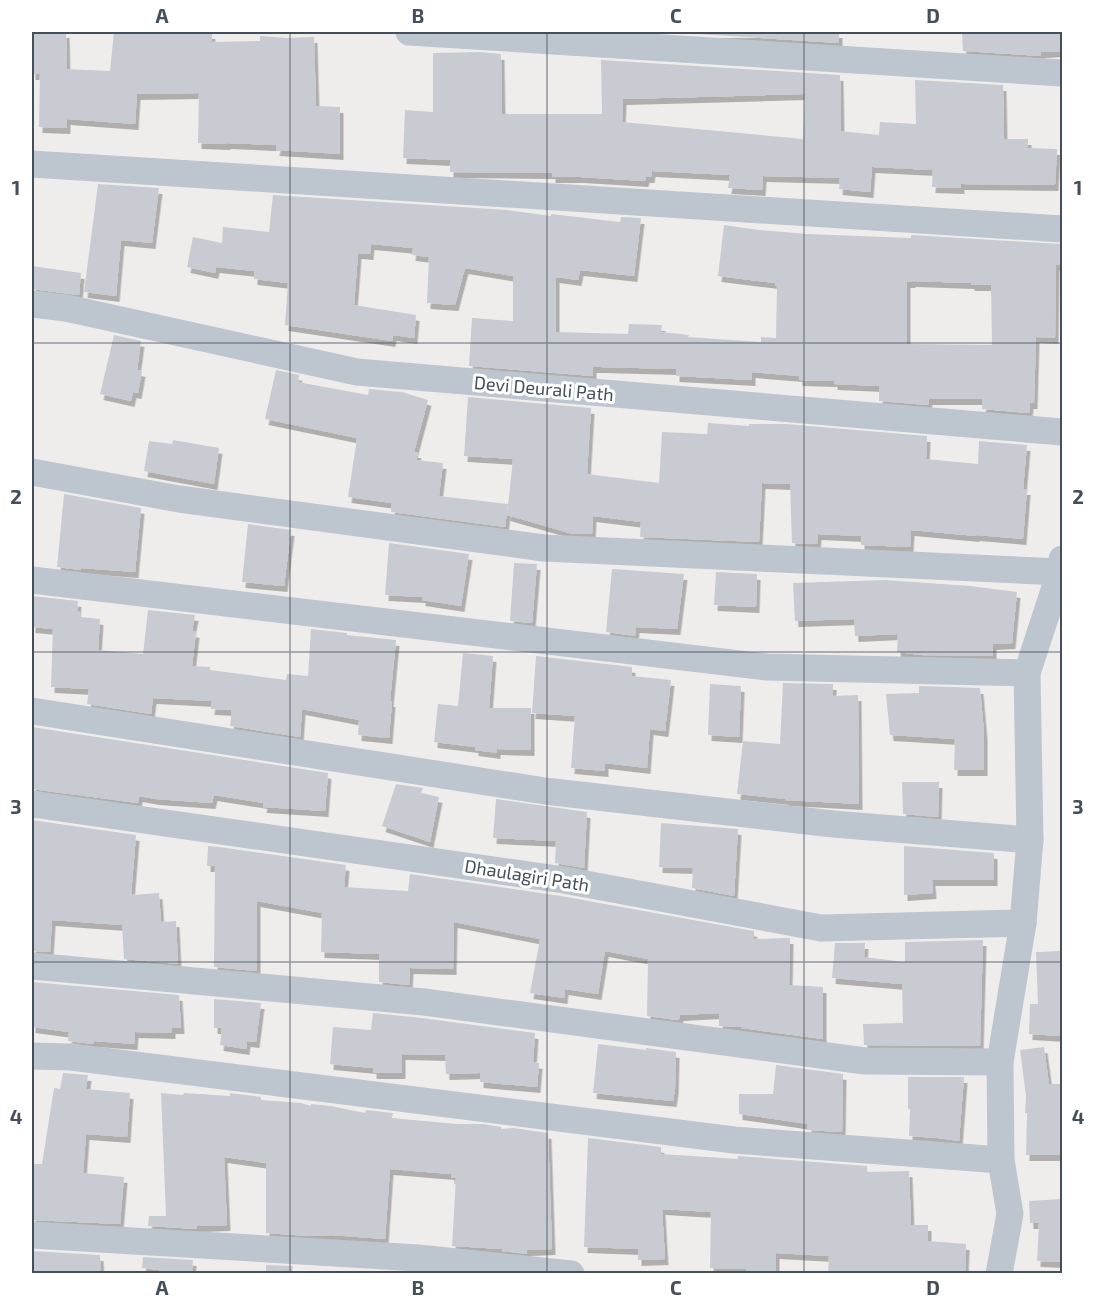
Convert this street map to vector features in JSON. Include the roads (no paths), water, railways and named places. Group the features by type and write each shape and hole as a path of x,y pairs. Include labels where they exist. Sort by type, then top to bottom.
{"street":[{"path":"409,32 1062,73"},
{"path":"32,164 1062,229"},
{"name":"Devi Deurali Path","path":"32,304 66,308 357,372 1062,432"},
{"path":"32,472 179,499 544,548 1061,566 1027,673 1030,840 1023,923 1000,1062 1001,1160 1010,1214 999,1274"},
{"path":"32,580 766,667 1027,673"},
{"path":"32,711 544,791 833,824 1030,840"},
{"name":"Dhaulagiri Path","path":"32,804 564,880 821,928 1023,923"},
{"path":"32,966 424,1002 865,1061 1000,1062"},
{"path":"32,1056 71,1058 734,1140 1001,1160"},
{"path":"32,1235 418,1258 571,1274"}]}
